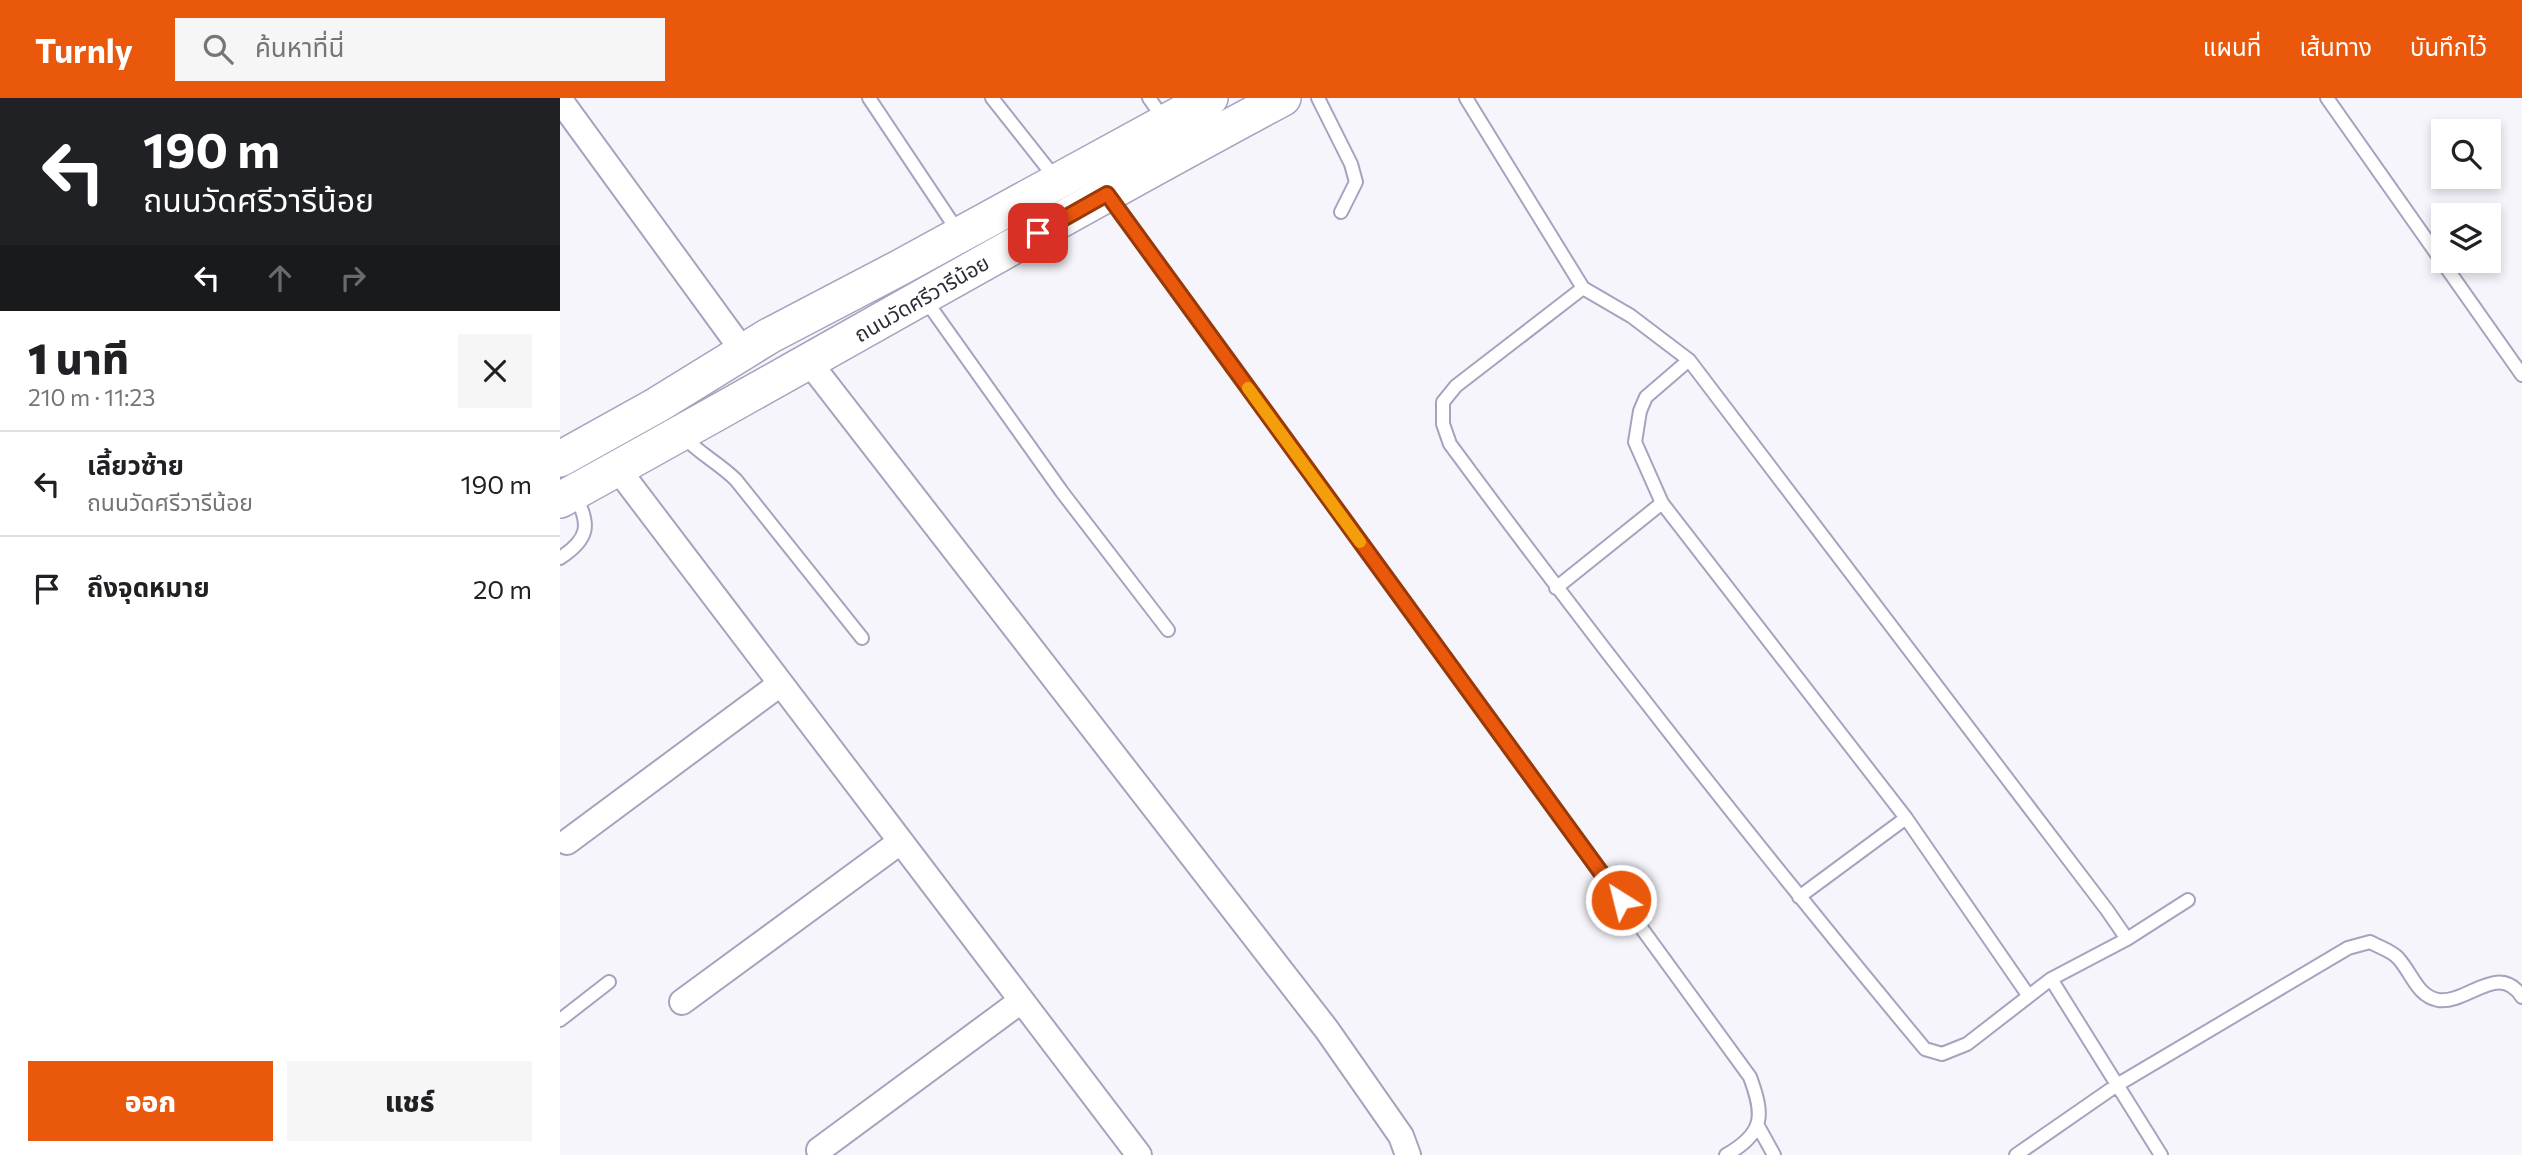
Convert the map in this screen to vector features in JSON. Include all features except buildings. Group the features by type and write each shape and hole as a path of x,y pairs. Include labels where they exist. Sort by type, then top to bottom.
{"main road":[{"name":"ถนนวัดศรีวารีน้อย","path":"560,459 657,405 743,351 959,233 1059,182 1157,110 1210,98"},
{"name":"ถนนวัดศรีวารีน้อย","path":"567,496 1283,98"},
{"path":"743,351 764,387"}],"street":[{"path":"560,100 743,351"},
{"path":"809,362 1327,1030 1401,1136 1408,1155"},
{"path":"617,468 1134,1153"},
{"path":"567,842 780,684"},
{"path":"682,1002 900,842"},
{"path":"819,1150 1021,1001"}],"lane":[{"path":"869,98 959,233"},
{"path":"992,98 1059,182"},
{"path":"1318,98 1351,164 1356,182 1340,212"},
{"path":"1466,98 1583,288 1631,316 1689,360 2108,910 2127,939"},
{"path":"2327,98 2516,355 2522,375"},
{"path":"1107,194 1750,1077 1760,1104 1758,1126 1743,1145 1726,1155"},
{"path":"1583,288 1456,386 1443,402 1443,424 1450,444 1556,588 1799,897 1925,1049 1942,1055 1966,1044 2051,979 2127,939 2188,901"},
{"path":"924,297 1062,492 1168,630"},
{"path":"1689,360 1646,397 1640,411 1636,442 1662,503 1906,818 2028,995"},
{"path":"681,433 696,451 726,470 736,480 862,638"},
{"path":"560,558 578,546 585,530 584,512 567,496"},
{"path":"1556,588 1662,503"},
{"path":"1799,897 1906,818"},
{"path":"2016,1155 2117,1085 2348,948 2370,942 2397,956 2424,995 2440,1000 2456,998 2496,981 2507,983 2522,997"},
{"path":"2051,979 2161,1155"},
{"path":"560,1020 609,982"},
{"path":"1758,1126 1774,1155"}],"slow traffic":[{"path":"1248,388 1360,542"}],"route":[{"path":"1038,233 1107,194 1621,900"}]}
